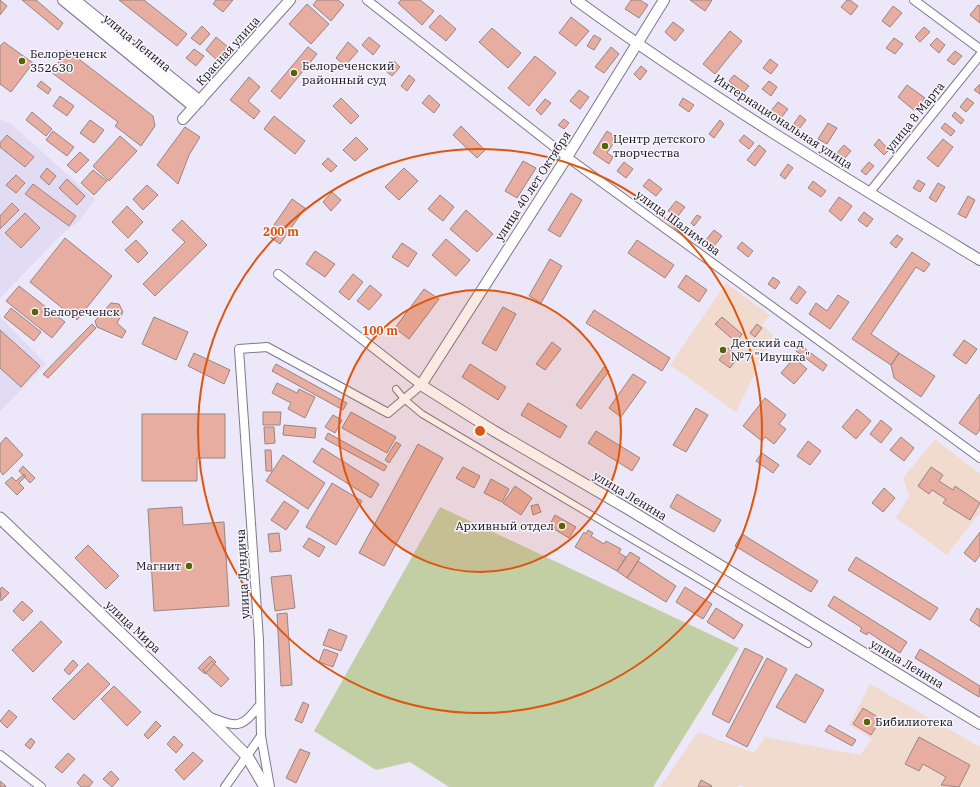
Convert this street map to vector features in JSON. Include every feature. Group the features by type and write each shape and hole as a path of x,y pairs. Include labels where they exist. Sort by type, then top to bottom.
{"main road":[{"name":"улица Мира","path":"0,518 247,756 265,787"}],"street":[{"name":"улица Ленина","path":"63,0 197,104"},
{"name":"улица Ленина","path":"75,0 197,104"},
{"name":"Красная улица","path":"183,119 290,0"},
{"name":"улица Шалимова","path":"367,0 567,157 980,458"},
{"name":"Интернациональная улица","path":"576,0 637,44 869,193 980,260"},
{"name":"улица 40 лет Октября","path":"422,385 567,157 664,0"},
{"path":"914,0 980,49"},
{"name":"улица 8 Марта","path":"869,193 980,55"},
{"name":"улица Ленина","path":"278,274 422,385 494,431 628,509 980,724"},
{"name":"улица Дундича","path":"270,787 261,736 258,632 239,349 267,347 388,413 404,399"},
{"path":"404,399 422,385"},
{"path":"396,389 404,399 422,414 808,644"},
{"path":"208,717 225,723 236,724 246,722 260,705"},
{"path":"225,787 261,736"},
{"path":"0,755 41,787"}],"shaded area":[{"path":"0,119 12,125 95,199 79,221 62,234 0,298"},
{"name":"Детский сад №7 \"Ивушка\"","path":"726,283 770,315 762,325 773,335 736,412 670,365"},
{"path":"0,317 46,364 0,411"},
{"path":"935,439 980,474 980,512 947,555 896,518 909,496 903,478"},
{"path":"870,684 980,747 980,787 745,787 739,785 738,787 660,787 698,732 754,753 765,737 860,755 872,739 849,725"}],"green space":[{"path":"440,507 739,648 653,787 449,787 410,762 376,770 314,731"}],"building":[{"path":"0,0 7,6 0,15"},
{"path":"22,0 36,0 63,23 58,30"},
{"path":"119,0 144,0 187,34 177,46"},
{"path":"216,0 233,0 223,12 213,4"},
{"path":"317,0 338,0 344,5 331,21 313,5"},
{"path":"401,0 420,0 434,11 422,25 398,3"},
{"path":"631,0 640,0 648,5 639,18 625,9"},
{"path":"690,0 712,0 705,11"},
{"path":"847,0 850,0 858,6 851,15 841,7"},
{"path":"307,4 329,24 311,44 289,24"},
{"path":"978,5 980,6 980,23 970,15"},
{"path":"893,6 902,13 890,27 882,21"},
{"path":"440,15 456,29 446,41 429,27"},
{"path":"571,17 589,31 576,46 559,33"},
{"path":"673,22 684,30 675,41 665,32"},
{"path":"202,26 210,34 200,45 191,38"},
{"path":"924,27 930,32 920,42 915,37"},
{"path":"492,28 521,53 508,68 479,42"},
{"path":"730,31 742,41 715,74 703,64"},
{"path":"594,35 601,39 594,50 587,46"},
{"path":"216,37 228,47 217,60 206,50"},
{"path":"369,37 380,46 373,55 362,45"},
{"path":"894,38 903,44 895,54 886,48"},
{"path":"937,38 945,45 939,53 930,45"},
{"path":"4,42 33,63 11,92 0,84 0,46"},
{"path":"348,42 358,51 345,66 336,58"},
{"name":"Белореченский районный суд","path":"308,47 317,54 280,99 271,91"},
{"path":"611,47 619,54 604,73 595,67"},
{"path":"194,49 204,56 196,66 186,58"},
{"path":"67,50 153,116 155,126 141,146 115,126 118,122 51,72"},
{"path":"955,51 962,56 954,65 947,60"},
{"path":"535,56 556,73 529,106 508,88"},
{"path":"770,59 778,65 771,74 763,68"},
{"path":"394,61 400,67 392,76 386,71"},
{"path":"641,66 647,71 640,80 634,74"},
{"path":"409,75 415,80 407,91 401,86"},
{"path":"734,75 749,86 743,93 729,81"},
{"path":"249,77 260,87 248,101 260,111 254,119 230,100"},
{"path":"41,81 51,89 48,94 37,86"},
{"path":"769,81 777,87 771,96 762,89"},
{"path":"980,84 980,94 974,90"},
{"path":"907,85 925,98 915,111 898,97"},
{"path":"579,90 589,97 580,109 570,101"},
{"path":"429,95 440,105 434,113 422,103"},
{"path":"60,96 74,106 67,116 53,106"},
{"path":"341,98 359,116 351,124 333,106"},
{"path":"683,98 694,105 689,112 679,105"},
{"path":"967,98 974,103 966,112 960,107"},
{"path":"545,99 551,103 541,115 536,110"},
{"path":"778,102 788,109 781,118 771,111"},
{"path":"32,112 52,129 46,136 26,120"},
{"path":"955,112 964,120 961,124 952,116"},
{"path":"800,115 806,120 799,129 793,125"},
{"path":"274,116 305,141 295,154 264,129"},
{"path":"564,119 569,123 564,129 558,125"},
{"path":"90,120 104,130 94,143 80,133"},
{"path":"720,120 724,124 714,138 709,134"},
{"path":"828,123 837,128 827,144 818,139"},
{"path":"945,123 955,131 951,136 941,128"},
{"path":"461,126 485,150 477,158 453,135"},
{"path":"185,127 200,137 189,155 178,184 157,165"},
{"path":"53,131 74,147 67,156 46,140"},
{"name":"Центр детского творчества","path":"607,131 617,138 607,153 613,157 609,164 593,153"},
{"path":"7,135 34,157 25,167 0,147 0,143"},
{"path":"744,135 754,143 749,149 739,141"},
{"path":"120,136 137,151 109,181 93,166"},
{"path":"356,137 368,149 355,161 343,150"},
{"path":"879,139 889,150 884,155 874,145"},
{"path":"943,139 953,147 938,167 927,158"},
{"path":"759,145 766,151 755,166 747,160"},
{"path":"844,145 851,151 844,159 837,153"},
{"path":"80,152 89,160 76,173 67,165"},
{"path":"328,158 337,166 331,172 322,164"},
{"path":"523,161 536,168 517,198 505,191"},
{"path":"624,162 633,169 626,178 617,171"},
{"path":"869,162 874,166 866,175 861,171"},
{"path":"788,164 793,168 785,179 780,175"},
{"path":"47,168 56,176 49,185 40,177"},
{"path":"404,168 418,181 399,200 385,187"},
{"path":"93,170 107,181 94,195 81,183"},
{"path":"16,175 25,183 16,193 6,185"},
{"path":"67,179 85,196 77,205 59,188"},
{"path":"649,179 662,189 656,196 643,186"},
{"path":"918,180 925,184 920,192 913,188"},
{"path":"813,181 826,191 821,197 808,188"},
{"path":"938,183 945,187 936,202 929,198"},
{"path":"33,184 76,216 69,226 25,194"},
{"path":"147,185 158,195 143,210 133,199"},
{"path":"332,192 341,200 331,211 323,202"},
{"path":"571,193 582,200 560,237 548,230"},
{"path":"440,195 454,207 443,221 428,209"},
{"path":"968,196 975,200 966,218 958,214"},
{"path":"839,197 852,206 841,221 829,211"},
{"path":"292,199 305,208 280,244 267,235"},
{"path":"676,201 685,207 677,217 668,211"},
{"path":"12,203 19,210 0,229 0,216"},
{"path":"127,206 143,222 128,238 112,222"},
{"path":"466,210 493,234 477,252 450,229"},
{"path":"864,212 873,219 867,227 858,220"},
{"path":"25,213 40,228 21,248 5,233"},
{"path":"697,215 701,217 694,226 691,223"},
{"path":"182,220 207,245 155,296 143,284 185,242 172,230"},
{"path":"714,230 722,236 714,246 706,240"},
{"path":"897,235 903,239 896,248 890,243"},
{"path":"65,238 112,276 77,320 30,282"},
{"path":"446,239 470,260 456,276 432,255"},
{"path":"136,240 148,253 138,263 125,250"},
{"path":"637,240 674,265 665,278 628,253"},
{"path":"742,242 753,251 748,257 737,248"},
{"path":"402,243 417,253 408,267 392,257"},
{"path":"315,251 335,264 325,277 306,264"},
{"path":"912,252 930,264 924,272 916,267 871,334 899,353 891,365 852,339"},
{"path":"550,259 562,266 541,303 529,296"},
{"path":"353,274 363,282 349,300 339,292"},
{"path":"686,275 707,290 699,302 678,287"},
{"path":"773,277 780,282 775,289 768,284"},
{"path":"370,285 382,295 369,310 357,301"},
{"name":"Белореченск","path":"19,286 65,322 52,338 6,301"},
{"path":"799,286 806,292 797,304 790,299"},
{"path":"424,289 439,299 409,339 395,328"},
{"path":"838,295 849,302 830,329 809,314 816,303 827,311"},
{"path":"111,303 119,304 123,312 117,323 126,331 122,338 97,327 95,321"},
{"path":"503,307 516,314 496,351 482,343"},
{"path":"11,308 41,332 34,341 4,317"},
{"path":"594,310 670,358 662,371 586,323"},
{"path":"154,317 188,332 176,360 142,344"},
{"path":"722,317 742,334 736,342 715,324"},
{"path":"92,324 96,328 48,378 43,374"},
{"path":"757,324 762,328 755,337 750,333"},
{"path":"0,330 40,366 21,387 0,368"},
{"path":"964,340 977,349 966,364 953,355"},
{"path":"552,342 561,349 545,370 536,364"},
{"path":"800,345 827,365 823,371 796,351"},
{"path":"728,348 739,356 730,368 719,360"},
{"path":"194,353 230,370 224,384 188,366"},
{"path":"899,353 935,376 921,397 894,378 891,365"},
{"path":"794,358 807,369 794,384 781,373"},
{"path":"276,364 347,403 343,410 272,371"},
{"path":"470,364 506,387 498,400 462,377"},
{"path":"604,367 609,371 581,409 576,405"},
{"path":"633,374 646,382 621,417 609,408"},
{"path":"277,383 297,393 299,389 315,397 305,418 288,409 291,403 272,393"},
{"path":"980,394 980,430 976,435 959,423"},
{"path":"765,398 786,415 779,424 786,429 774,444 765,437 762,441 743,426"},
{"path":"528,403 567,426 560,438 521,415"},
{"path":"696,408 708,415 686,452 673,445"},
{"path":"857,409 871,421 856,439 842,427"},
{"path":"263,412 281,412 280,425 263,425"},
{"path":"351,412 396,437 387,453 342,428"},
{"path":"142,414 225,414 225,458 197,458 197,481 142,481"},
{"path":"333,415 342,420 335,433 325,427"},
{"path":"881,420 892,429 881,443 870,434"},
{"path":"284,425 316,428 315,438 283,435"},
{"path":"264,427 274,427 275,443 265,444"},
{"path":"596,431 640,458 632,471 588,443"},
{"path":"328,433 387,466 384,471 325,439"},
{"path":"6,437 23,455 3,475 0,471 0,444"},
{"path":"901,437 914,448 904,461 890,450"},
{"path":"808,441 821,451 810,465 797,456"},
{"path":"396,442 401,445 389,463 385,460"},
{"path":"418,444 443,458 384,566 359,553"},
{"path":"322,448 379,484 371,498 313,462"},
{"path":"265,450 271,450 272,471 266,471"},
{"path":"762,453 779,465 773,473 756,461"},
{"path":"283,455 325,483 308,509 266,481"},
{"path":"23,466 35,478 30,483 19,471"},
{"path":"463,467 480,476 474,488 456,478"},
{"path":"931,467 943,475 939,481 953,490 955,486 980,503 970,520 943,503 946,499 932,490 929,494 918,486"},
{"path":"24,474 26,476 19,483 24,488 17,495 5,483 12,477 16,481"},
{"path":"491,479 509,489 502,502 484,493"},
{"path":"332,483 362,501 336,545 306,527"},
{"path":"515,486 532,498 521,515 503,503"},
{"path":"884,488 895,498 883,512 872,503"},
{"path":"677,494 721,520 714,532 670,507"},
{"path":"284,501 299,511 286,530 271,520"},
{"path":"538,504 541,512 533,515 531,506"},
{"name":"Магнит","path":"182,507 183,525 224,522 229,606 154,611 148,509"},
{"name":"Архивный отдел","path":"555,515 576,527 569,538 549,526"},
{"path":"588,530 593,533 591,536 604,544 606,541 621,549 619,553 626,557 617,571 575,547 584,532 586,534"},
{"path":"980,532 980,555 975,562 964,553"},
{"path":"279,533 281,551 270,552 268,534"},
{"path":"742,534 818,581 811,592 735,546"},
{"path":"309,538 325,547 319,557 303,547"},
{"path":"88,545 119,576 106,589 75,558"},
{"path":"630,552 640,558 627,578 617,571"},
{"path":"856,557 938,608 930,620 848,570"},
{"path":"638,561 676,586 666,602 627,578"},
{"path":"291,575 295,608 275,611 271,577"},
{"path":"2,587 9,593 1,601 0,589"},
{"path":"685,587 712,604 703,619 676,602"},
{"path":"834,596 907,642 900,653 868,632 867,635 860,631 862,628 828,606"},
{"path":"22,601 33,611 23,621 13,611"},
{"path":"716,608 743,625 734,639 707,622"},
{"path":"977,608 980,610 980,627 970,620"},
{"path":"287,613 292,685 281,686 277,614"},
{"path":"41,621 62,642 33,672 12,650"},
{"path":"329,629 347,636 341,651 323,645"},
{"path":"745,648 763,657 729,723 712,714"},
{"path":"324,649 338,654 333,667 319,662"},
{"path":"920,649 980,686 979,697 915,658"},
{"path":"210,656 216,662 205,674 198,668"},
{"path":"767,658 787,669 747,747 726,736"},
{"path":"73,660 78,665 69,675 64,670"},
{"path":"212,661 229,679 221,687 203,670"},
{"path":"88,663 110,684 74,720 52,699"},
{"path":"796,674 824,690 805,723 776,707"},
{"path":"114,686 141,712 127,726 101,699"},
{"path":"303,702 309,705 302,723 295,720"},
{"name":"Бибилиотека","path":"863,708 881,719 871,735 853,724"},
{"path":"9,710 17,717 7,728 0,721"},
{"path":"156,721 161,726 148,739 144,735"},
{"path":"829,725 856,740 852,746 825,731"},
{"path":"174,736 183,745 176,753 167,744"},
{"path":"919,737 970,765 959,787 941,785 946,777 923,764 919,771 905,764"},
{"path":"31,738 35,742 30,749 25,745"},
{"path":"300,749 310,753 296,783 286,778"},
{"path":"193,752 203,761 184,780 175,770"},
{"path":"68,753 75,759 62,773 55,767"},
{"path":"111,771 119,779 112,787 103,779"},
{"path":"84,774 93,782 89,787 81,787 77,783"},
{"path":"701,780 712,786 698,787"},
{"path":"0,781 6,786 5,787 0,787"}],"place":[{"name":"Белореченск 352630","path":"22,61"},
{"name":"Белореченский районный суд","path":"294,73"},
{"name":"Центр детского творчества","path":"605,146"},
{"name":"Белореченск","path":"35,312"},
{"name":"Детский сад №7 \"Ивушка\"","path":"723,350"},
{"name":"Архивный отдел","path":"562,526"},
{"name":"Магнит","path":"189,566"},
{"name":"Бибилиотека","path":"867,722"}]}
